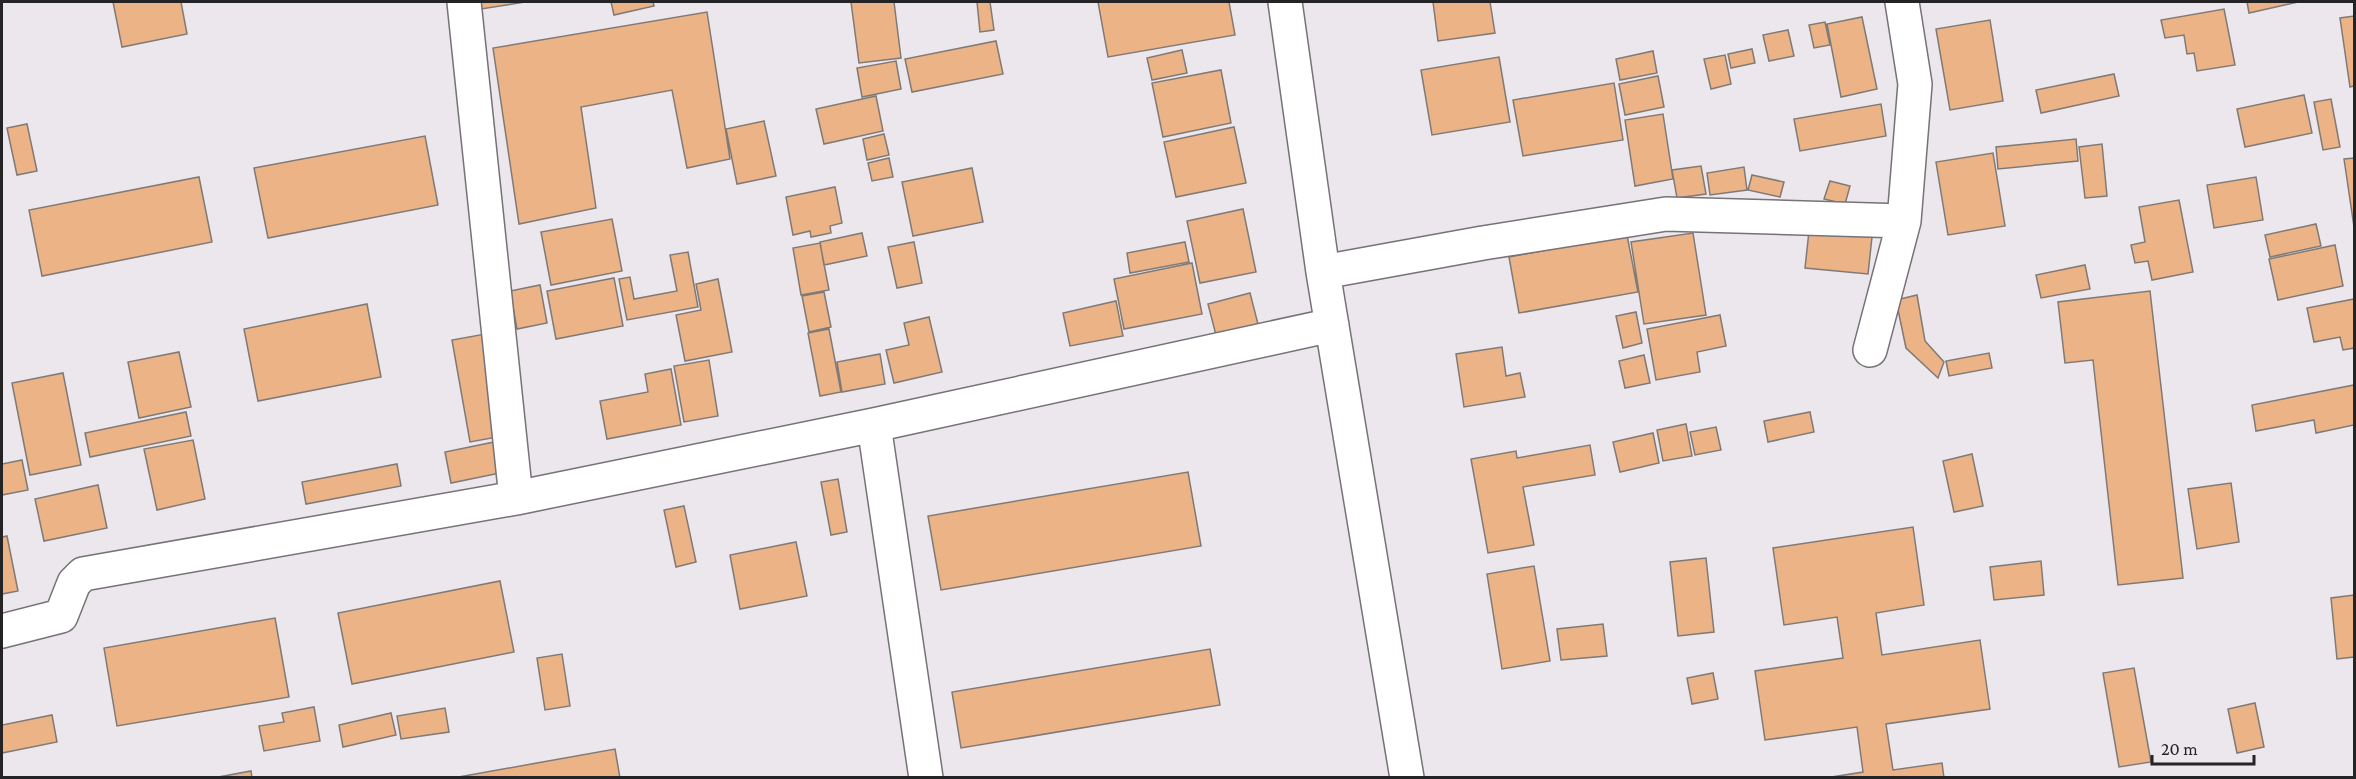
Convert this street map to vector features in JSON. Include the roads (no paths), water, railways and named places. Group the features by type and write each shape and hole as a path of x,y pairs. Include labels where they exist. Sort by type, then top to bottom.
{"street":[{"path":"464,2 516,498"},
{"path":"1285,2 1323,272 1407,777"},
{"path":"1870,350 1904,220 1915,84 1902,2"},
{"path":"1323,272 1483,243 1666,214 1904,220"},
{"path":"2,631 59,618 63,615 74,583 82,574 516,498 874,425 1332,325"},
{"path":"874,425 926,777"}]}
